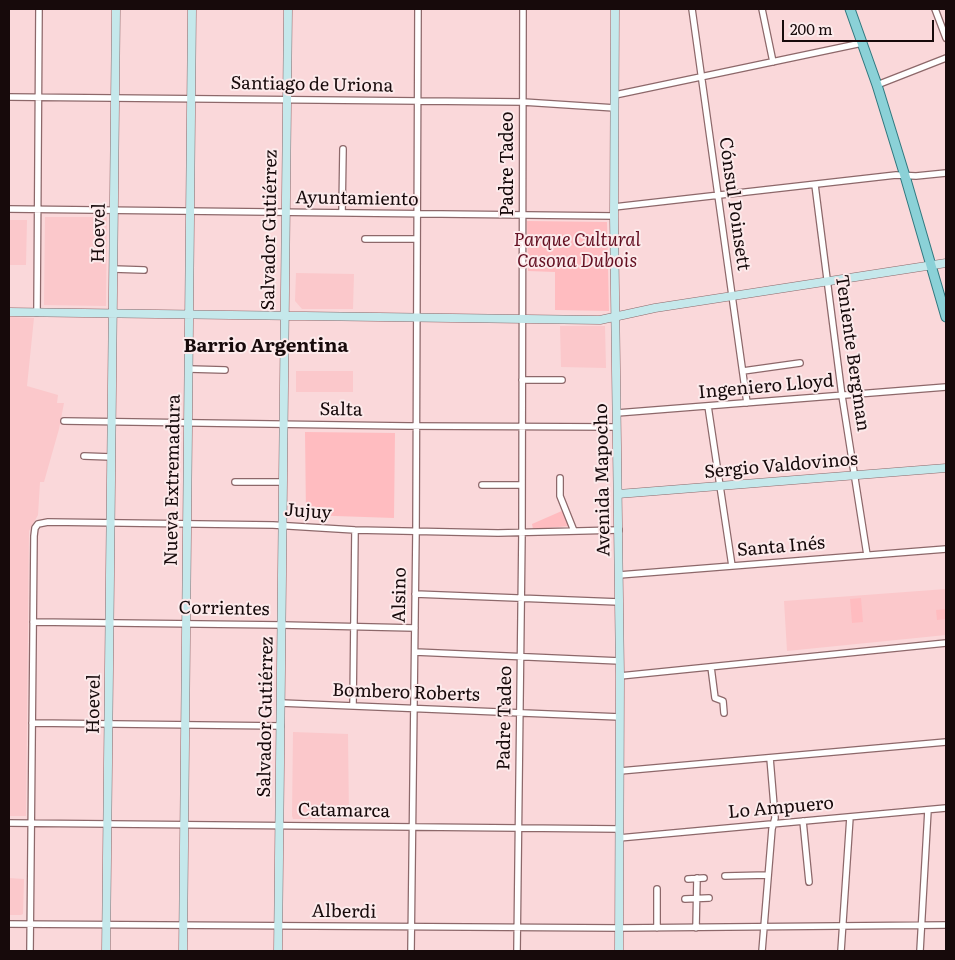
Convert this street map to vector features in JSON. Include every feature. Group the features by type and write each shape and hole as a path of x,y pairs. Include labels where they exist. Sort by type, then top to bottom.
{"main road":[{"name":"Hoevel","path":"106,951 116,9"},
{"name":"Nueva Extremadura","path":"183,951 192,9"},
{"name":"Salvador Gutiérrez","path":"278,951 288,9"},
{"name":"Avenida Mapocho","path":"615,9 614,216 620,660 619,951"},
{"path":"850,9 877,85 946,317"},
{"path":"9,312 600,320 646,309 946,263"},
{"name":"Sergio Valdovinos","path":"618,494 946,468"}],"street":[{"path":"36,312 39,9"},
{"name":"Alsino","path":"412,951 417,426 418,9"},
{"name":"Padre Tadeo","path":"517,951 522,532 523,9"},
{"name":"Cónsul Poinsett","path":"692,9 747,403"},
{"path":"762,9 773,62"},
{"path":"935,9 946,38"},
{"path":"615,95 862,43"},
{"path":"877,85 946,58"},
{"name":"Santiago de Uriona","path":"9,97 523,102 615,108"},
{"path":"342,214 343,149"},
{"path":"614,207 896,175 916,176 946,173"},
{"name":"Teniente Bergman","path":"815,185 842,396 867,555"},
{"name":"Ayuntamiento","path":"9,209 614,216"},
{"path":"364,239 417,239"},
{"path":"113,269 144,270"},
{"path":"743,371 800,363"},
{"path":"189,369 225,370"},
{"path":"522,380 562,380"},
{"name":"Ingeniero Lloyd","path":"617,413 946,387"},
{"path":"708,406 732,566"},
{"name":"Salta","path":"64,421 617,427"},
{"path":"84,456 111,457"},
{"path":"560,478 560,496 574,531"},
{"path":"235,482 283,482"},
{"path":"482,485 522,485"},
{"name":"Jujuy","path":"33,622 34,532 36,526 40,523 187,523 416,532 619,530"},
{"path":"353,706 355,530"},
{"name":"Santa Inés","path":"619,575 946,549"},
{"path":"415,594 619,602"},
{"path":"30,951 33,622"},
{"name":"Corrientes","path":"33,622 415,628"},
{"path":"620,676 946,643"},
{"path":"414,652 620,660"},
{"path":"711,667 715,698 723,701 724,713"},
{"name":"Bombero Roberts","path":"281,703 620,717"},
{"path":"32,723 280,726"},
{"path":"620,771 946,742"},
{"path":"762,951 775,818 770,758"},
{"name":"Lo Ampuero","path":"619,838 946,808"},
{"path":"920,951 928,810"},
{"path":"841,951 850,817"},
{"path":"803,821 809,882"},
{"name":"Catamarca","path":"9,823 619,829"},
{"path":"724,876 768,876"},
{"path":"688,878 700,878 696,898 696,928"},
{"path":"656,889 656,928"},
{"path":"685,899 709,898"},
{"name":"Alberdi","path":"9,924 412,928 696,928 946,925"}],"shaded area":[{"path":"45,217 107,217 106,306 44,305"},
{"path":"9,220 27,220 26,265 9,265"},
{"path":"296,273 354,274 353,309 302,309 295,301"},
{"path":"9,317 34,318 27,386 58,395 57,403 64,403 59,429 44,482 40,482 38,515 29,531 26,816 9,816"},
{"path":"560,326 605,326 606,368 561,367"},
{"path":"296,371 353,371 353,392 296,392"},
{"path":"946,589 946,635 787,651 784,601"},
{"path":"293,732 348,734 349,819 293,819"},
{"path":"9,878 24,879 23,914 21,915 9,915"}],"green space":[{"name":"Parque Cultural Casona Dubois","path":"527,221 607,222 609,311 555,310 555,272 528,271"},
{"path":"305,432 395,433 394,518 306,515"},
{"path":"564,510 570,526 533,529 532,524"},
{"path":"861,598 863,622 852,623 850,599"},
{"path":"946,609 946,619 937,620 936,610"}],"district":[{"name":"Barrio Argentina","path":"266,346"}]}
